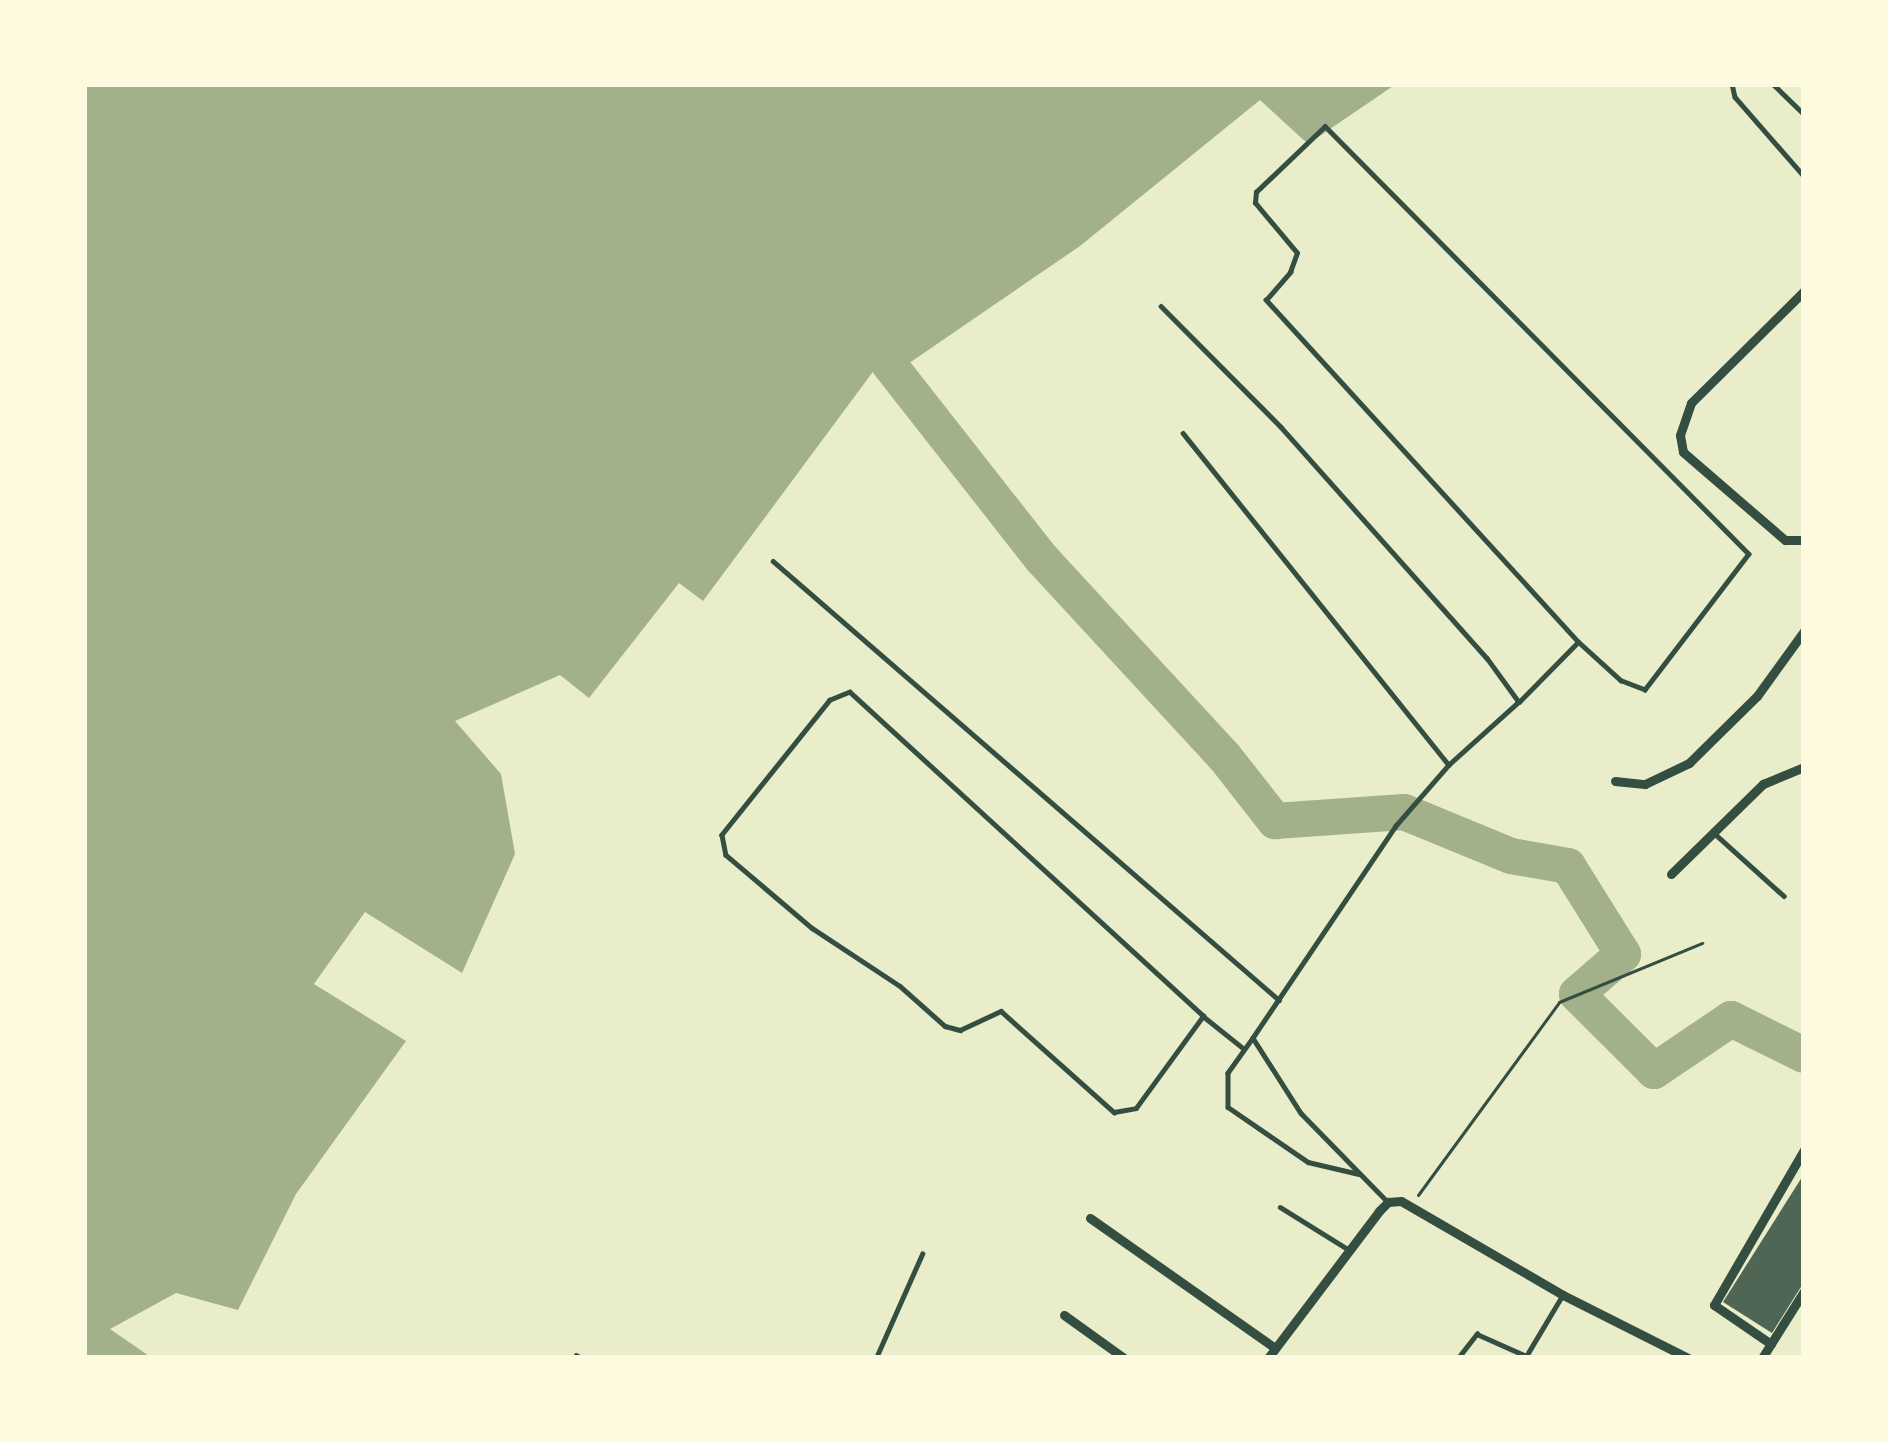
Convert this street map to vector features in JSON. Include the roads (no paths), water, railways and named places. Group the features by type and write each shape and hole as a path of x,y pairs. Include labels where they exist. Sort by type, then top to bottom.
{"street":[{"path":"1804,291 1691,404 1681,435 1683,452 1785,540 1804,540"},
{"path":"1615,781 1646,784 1689,763 1757,696 1804,631"},
{"path":"1671,874 1763,784 1804,767"},
{"path":"1771,1344 1714,1305 1804,1150"},
{"path":"1090,1218 1272,1353 1388,1202 1410,1206 1563,1295 1688,1358"},
{"path":"1762,1358 1804,1292"},
{"path":"1064,1315 1124,1358"}],"lane":[{"path":"1732,84 1735,97 1804,176"},
{"path":"1773,84 1804,115"},
{"path":"1325,126 1749,554 1645,690 1621,681 1578,641 1402,444 1269,309 1266,300 1290,272 1297,253 1255,203 1256,192 1325,126"},
{"path":"1161,306 1281,427 1487,658 1519,702"},
{"path":"1183,433 1449,765"},
{"path":"772,561 1279,1000"},
{"path":"1361,1174 1308,1162 1239,1119 1224,1093 1228,1073 1421,795 1578,641"},
{"path":"1203,1016 1136,1108 1114,1112 1001,1011 961,1030 945,1026 901,986 812,928 726,856 722,835 830,700 850,692 862,697 1243,1048"},
{"path":"1714,833 1784,896"},
{"path":"1253,1038 1300,1112 1388,1202"},
{"path":"1280,1207 1350,1250"},
{"path":"876,1358 922,1254"},
{"path":"1457,1358 1477,1334 1527,1357 1563,1295"}],"waterway":[{"path":"867,336 1042,559 1224,756 1275,821 1404,812 1511,856 1568,866 1623,954 1577,994 1654,1071 1731,1019 1804,1055"}]}
